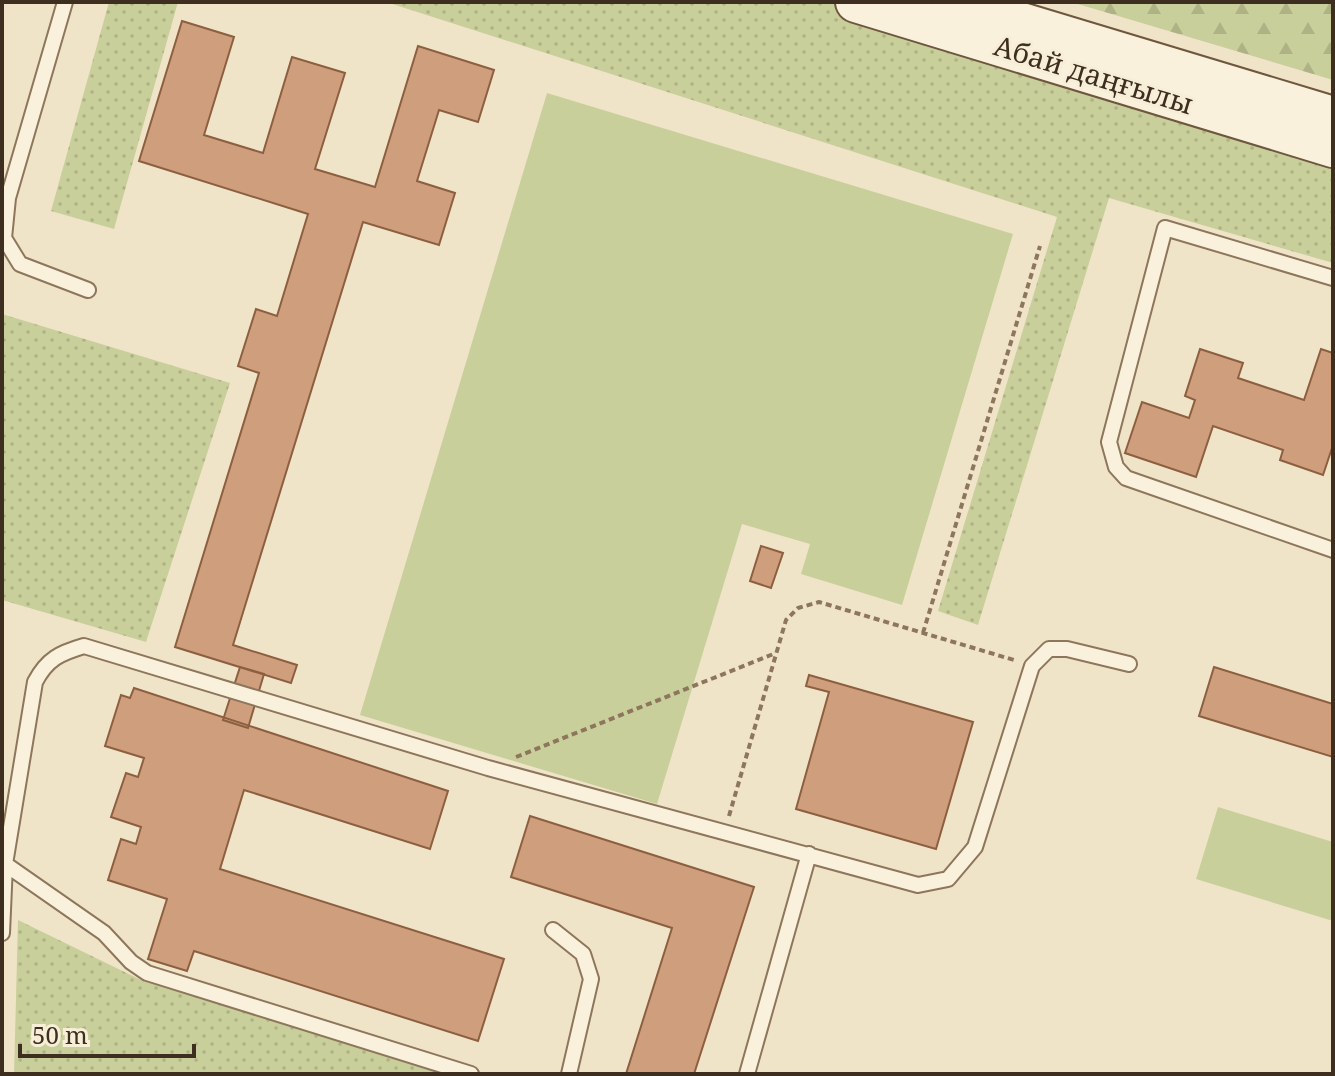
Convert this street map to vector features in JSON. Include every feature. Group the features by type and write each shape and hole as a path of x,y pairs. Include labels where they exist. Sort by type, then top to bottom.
{"main road":[{"name":"Абай даңғылы","path":"856,2 1333,147"},
{"name":"Абай даңғылы","path":"952,2 1333,117"}],"lane":[{"path":"65,2 8,198 4,238 20,264 88,290"},
{"path":"1333,278 1165,228 1109,442 1116,467 1126,478 1333,550"},
{"path":"2,933 5,864 35,682 42,668 57,654 84,646 488,768 918,885 948,879 975,847 1032,666 1049,649 1067,649 1129,664"},
{"path":"747,1074 809,854"},
{"path":"5,864 104,933 131,962 147,973 471,1074"},
{"path":"553,930 583,954 591,979 569,1074"}],"path":[{"path":"923,633 1040,246"},
{"path":"721,833 786,620 798,608 819,602 1032,666"},
{"path":"488,768 776,653"}],"green space":[{"path":"109,2 178,2 114,229 51,211"},
{"path":"386,2 832,2 1333,158 1333,263 1109,198 978,625 938,611 1057,217"},
{"path":"1071,2 1333,2 1333,80"},
{"path":"547,93 1013,234 902,605 801,574 810,544 742,524 657,804 360,715"},
{"path":"2,314 230,383 146,642 2,600"},
{"path":"1218,807 1333,842 1333,921 1196,879"},
{"path":"18,920 141,980 447,1074 14,1074"}],"building":[{"path":"182,21 234,37 204,135 263,153 292,57 345,73 315,169 375,187 418,46 494,70 478,122 439,110 417,181 455,193 439,245 363,222 233,645 297,665 291,683 175,647 259,373 238,366 256,309 277,316 308,214 139,161"},
{"path":"1200,349 1243,363 1238,378 1304,400 1321,349 1333,353 1333,445 1323,475 1280,460 1283,450 1213,426 1196,477 1125,453 1142,402 1189,418 1195,400 1185,396"},
{"path":"761,546 783,553 771,588 750,581"},
{"path":"240,667 264,674 248,728 223,720"},
{"path":"1214,667 1333,704 1333,757 1199,716"},
{"path":"809,675 973,722 936,849 796,809 829,692 806,686"},
{"path":"134,688 448,791 430,849 244,790 220,869 504,959 478,1041 194,951 187,971 148,959 167,899 108,880 121,839 136,844 141,827 111,817 126,773 138,777 144,758 105,746 121,695 130,698"},
{"path":"530,816 754,887 694,1074 626,1074 672,928 511,877"}]}
